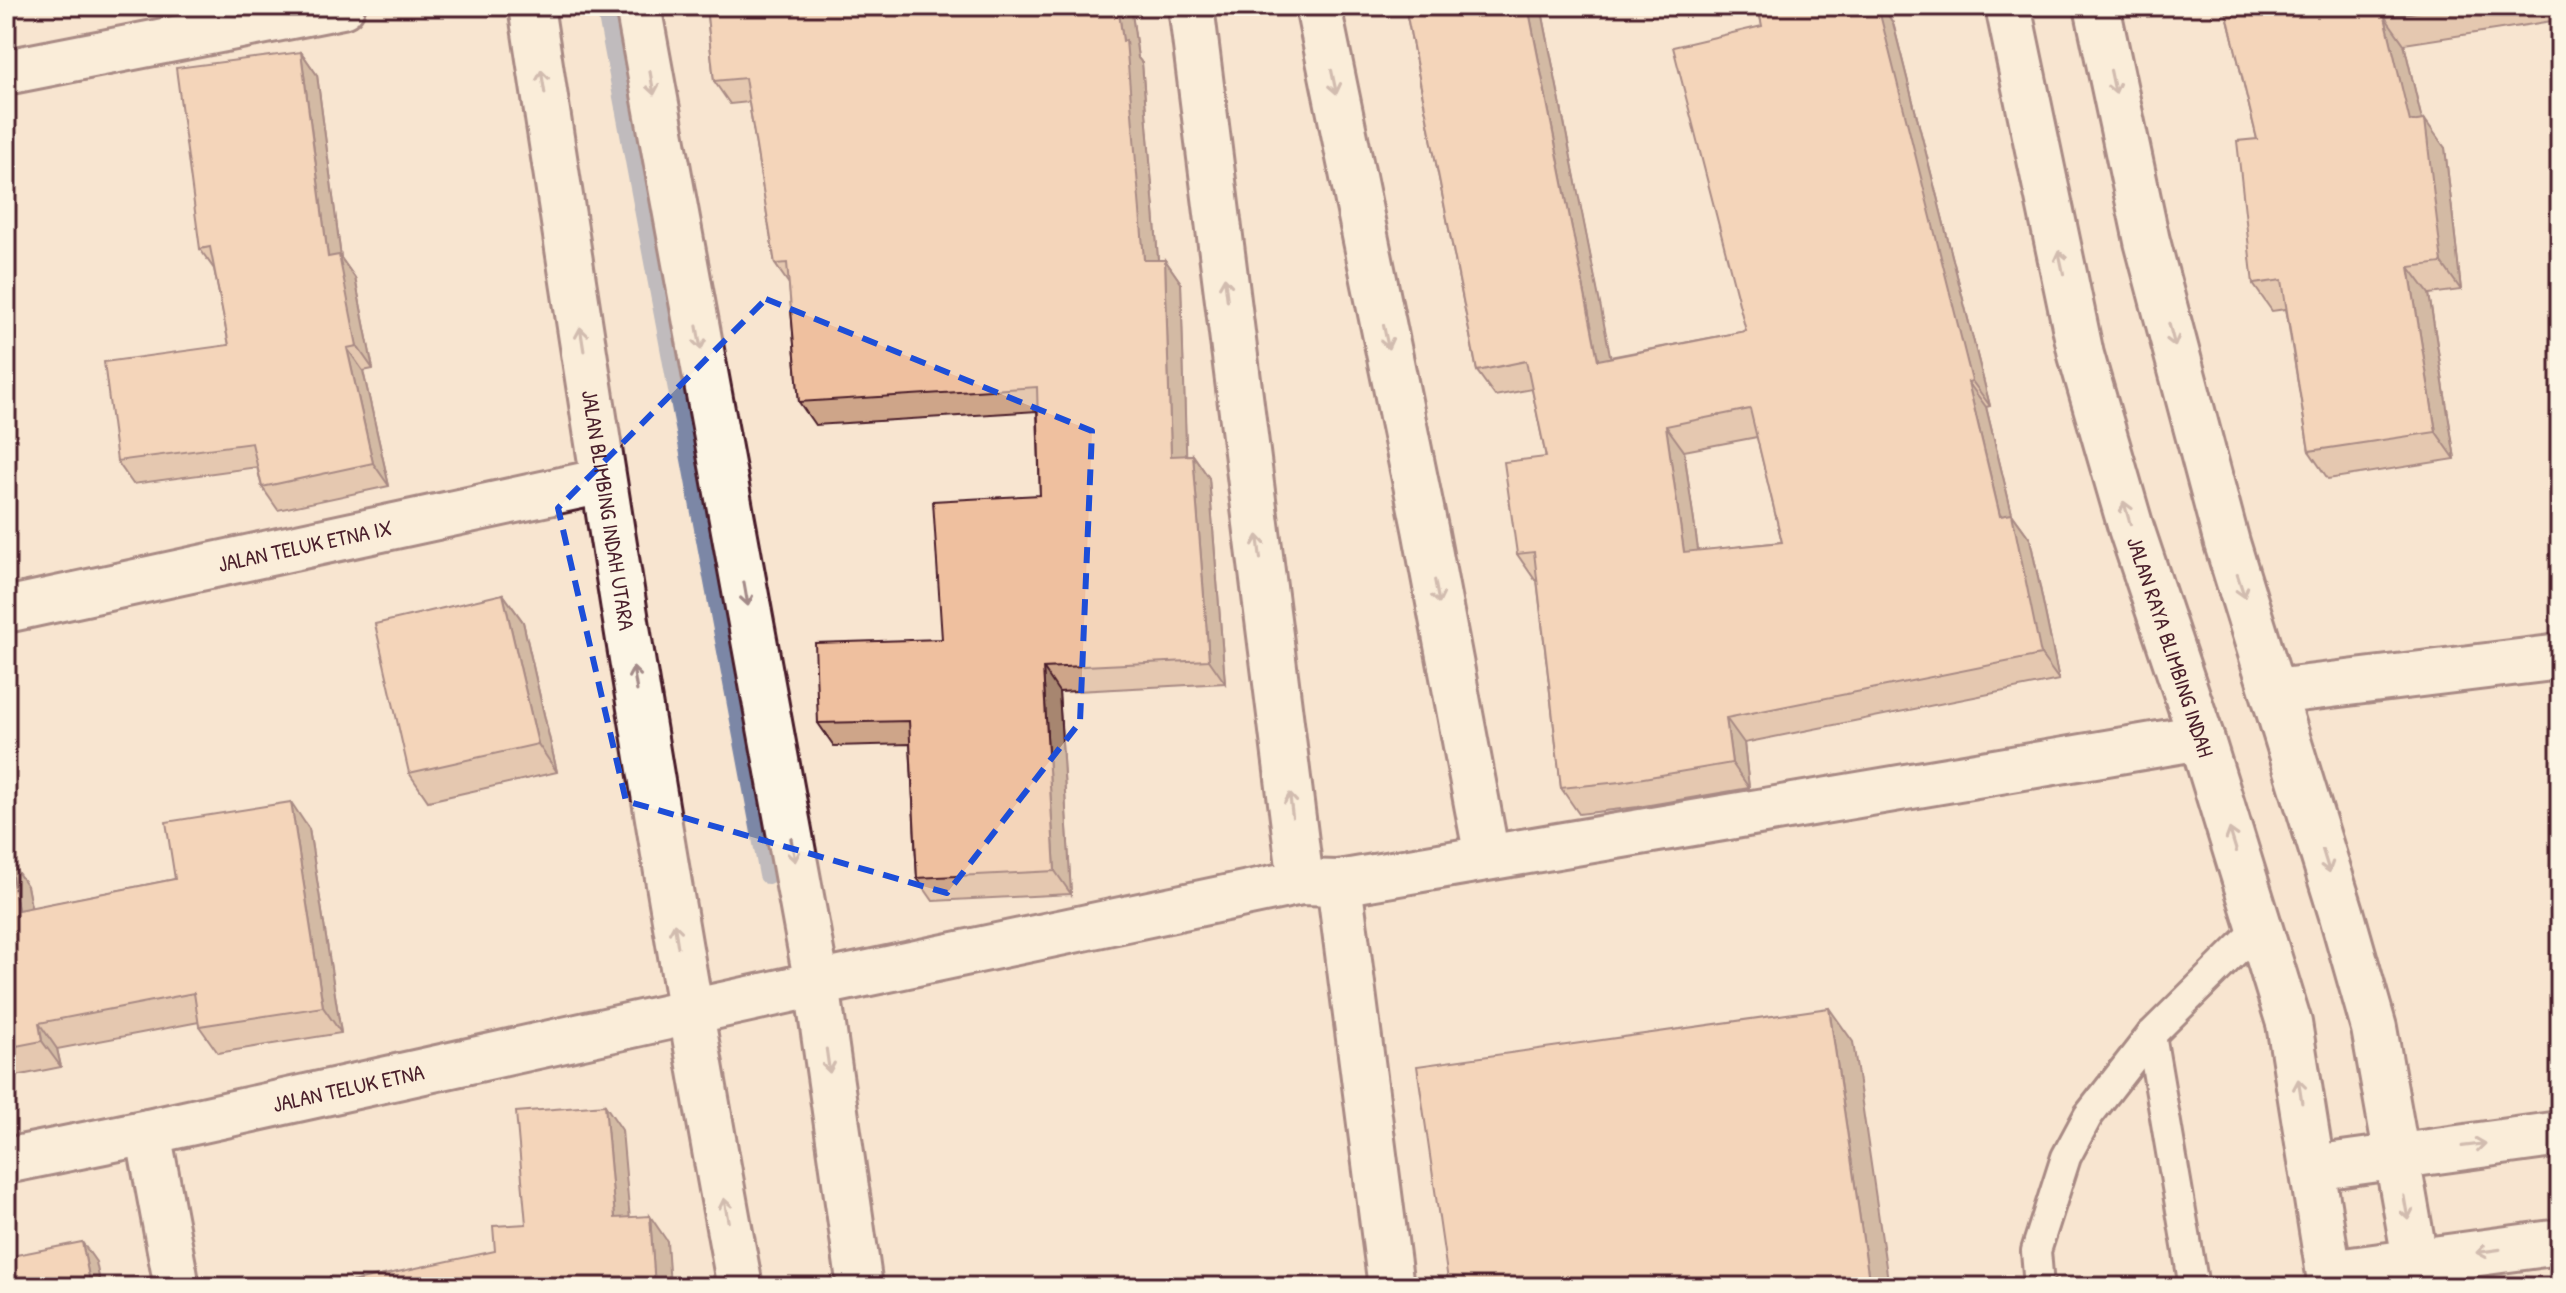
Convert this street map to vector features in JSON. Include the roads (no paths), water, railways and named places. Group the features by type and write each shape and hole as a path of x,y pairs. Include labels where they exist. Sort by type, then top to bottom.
{"street":[{"path":"6,72 342,6"},
{"name":"JALAN BLIMBING INDAH UTARA","path":"531,6 603,481 689,1012 740,1287"},
{"path":"638,6 817,984 860,1287"},
{"path":"1191,6 1320,883 1391,1287"},
{"path":"1318,6 1425,528 1487,857"},
{"name":"JALAN RAYA BLIMBING INDAH","path":"2008,6 2081,355 2131,528 2201,737 2289,1023 2330,1280"},
{"path":"2097,6 2147,241 2227,543 2374,1028 2418,1274"},
{"name":"JALAN TELUK ETNA IX","path":"6,610 603,481"},
{"path":"2274,692 2560,657"},
{"name":"JALAN TELUK ETNA","path":"6,1161 817,984 1320,883 2201,737"},
{"path":"148,1132 177,1287"},
{"path":"2313,1168 2560,1134"},
{"path":"2330,1280 2418,1274 2560,1242"}],"lane":[{"path":"2039,1287 2036,1251 2066,1157 2088,1116 2151,1035 2260,927"},
{"path":"2151,1035 2194,1287"}],"waterway":[{"path":"605,6 768,875"}]}
